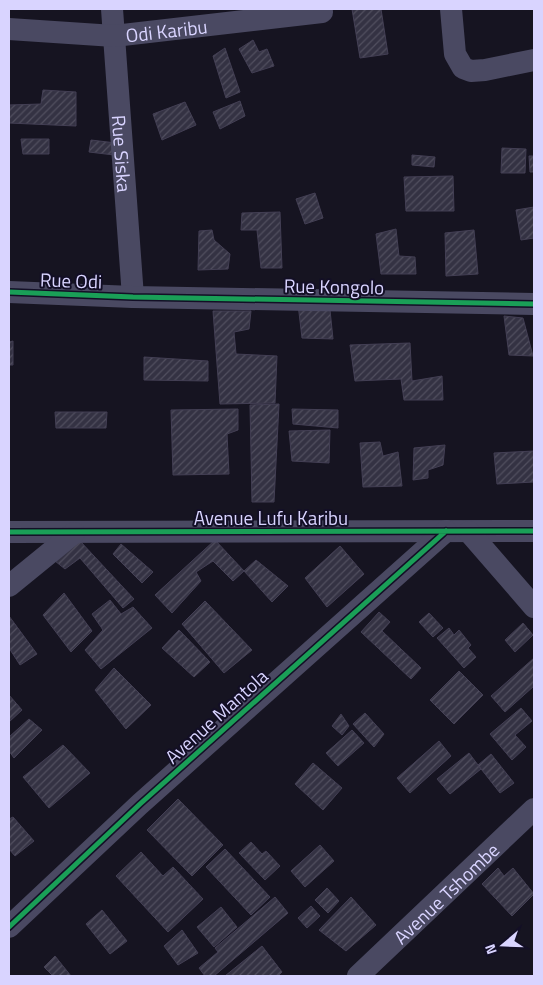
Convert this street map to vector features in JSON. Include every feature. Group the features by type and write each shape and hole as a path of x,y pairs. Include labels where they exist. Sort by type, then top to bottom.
{"street":[{"name":"Rue Siska","path":"112,9 133,297"},
{"path":"451,9 455,54 463,68 471,71 486,70 534,60"},
{"name":"Odi Karibu","path":"9,29 114,36 322,12"},
{"name":"Rue Odi","path":"9,292 133,297"},
{"name":"Rue Kongolo","path":"133,297 534,304"},
{"name":"Avenue Lufu Karibu","path":"9,532 74,534 534,530"},
{"name":"Avenue Mantola","path":"9,927 140,804 446,531"},
{"path":"470,532 534,607"},
{"path":"9,586 74,534"},
{"name":"Avenue Tshombe","path":"358,976 534,809"}],"building":[{"path":"352,9 381,9 388,54 360,58"},
{"path":"253,40 259,52 267,49 274,66 252,73 239,49"},
{"path":"225,48 240,92 226,98 213,56"},
{"path":"43,90 76,92 76,126 9,123 9,105 41,104"},
{"path":"240,101 245,116 220,129 213,112"},
{"path":"185,102 196,125 162,140 153,114"},
{"path":"21,139 49,139 49,154 23,154"},
{"path":"91,140 116,143 114,155 89,152"},
{"path":"502,148 526,149 525,173 501,173"},
{"path":"412,155 435,157 434,167 412,165"},
{"path":"529,156 534,156 534,172 530,172"},
{"path":"453,176 454,211 406,211 404,177"},
{"path":"315,193 323,218 305,224 296,199"},
{"path":"534,207 534,238 521,240 516,210"},
{"path":"280,212 282,268 261,268 257,230 241,230 242,213"},
{"path":"396,229 399,256 415,257 416,274 381,274 376,234"},
{"path":"212,230 214,240 230,254 228,269 198,270 199,231"},
{"path":"474,230 478,274 446,276 445,233"},
{"path":"298,304 330,310 333,339 302,338"},
{"path":"213,311 251,311 249,329 234,332 236,354 277,356 275,403 220,404"},
{"path":"504,316 523,318 533,356 509,355"},
{"path":"13,341 13,365 9,365 9,342"},
{"path":"410,343 412,381 442,376 443,400 404,400 401,379 355,381 350,345"},
{"path":"144,357 208,361 208,381 144,380"},
{"path":"279,404 274,502 252,502 250,405"},
{"path":"238,409 238,430 227,434 229,474 173,475 171,410"},
{"path":"292,409 338,410 338,428 293,424"},
{"path":"55,412 107,412 106,428 56,428"},
{"path":"330,430 329,463 292,461 289,431"},
{"path":"380,442 383,456 398,452 402,486 363,487 360,443"},
{"path":"445,445 443,465 428,470 428,478 413,480 414,448"},
{"path":"534,451 534,482 497,484 494,453"},
{"path":"215,540 244,571 233,581 213,561 196,572 201,581 172,613 155,595"},
{"path":"80,541 134,599 123,608 80,558 65,569 55,561"},
{"path":"121,544 153,572 142,583 113,554"},
{"path":"340,546 364,574 327,607 305,578"},
{"path":"256,560 288,586 272,602 244,571"},
{"path":"64,593 92,631 71,652 43,615"},
{"path":"110,600 121,614 133,607 152,628 101,669 85,650 103,630 92,614"},
{"path":"205,601 252,650 224,673 182,624"},
{"path":"379,612 390,622 382,631 421,668 411,679 361,632"},
{"path":"429,613 443,628 433,637 419,622"},
{"path":"9,616 37,654 20,665 9,648"},
{"path":"523,623 533,635 515,652 505,640"},
{"path":"449,628 454,635 459,630 471,645 468,648 476,657 464,668 437,638"},
{"path":"179,630 210,662 194,677 162,648"},
{"path":"534,658 534,686 505,712 491,696"},
{"path":"114,668 151,705 126,729 95,690"},
{"path":"459,671 483,695 454,724 430,700"},
{"path":"9,695 22,710 9,722"},
{"path":"521,708 532,721 515,735 526,747 512,760 490,734"},
{"path":"365,713 384,734 374,747 353,724"},
{"path":"341,714 349,726 342,735 332,726"},
{"path":"29,719 42,730 14,758 9,751 9,737"},
{"path":"352,730 364,743 338,766 326,753"},
{"path":"439,741 451,756 410,793 397,778"},
{"path":"63,745 90,773 49,808 23,777"},
{"path":"469,753 481,769 450,794 437,779"},
{"path":"491,754 514,783 500,793 478,765"},
{"path":"313,763 342,788 323,810 295,784"},
{"path":"178,799 223,845 192,876 147,830"},
{"path":"13,817 34,841 15,856 9,849 9,819"},
{"path":"251,842 262,854 266,851 280,866 265,880 239,853"},
{"path":"320,845 334,861 305,887 291,871"},
{"path":"225,849 270,897 251,915 206,867"},
{"path":"141,852 163,876 173,867 203,899 168,932 116,876"},
{"path":"498,868 504,876 513,868 534,894 512,916 482,884"},
{"path":"327,888 339,901 328,913 315,900"},
{"path":"275,897 288,913 214,976 205,976 199,968 218,952 215,948"},
{"path":"351,897 376,925 346,951 319,930"},
{"path":"311,906 320,916 307,928 298,918"},
{"path":"221,907 237,927 214,947 197,927"},
{"path":"102,910 127,941 110,954 86,924"},
{"path":"182,930 198,953 178,965 164,946"},
{"path":"262,946 282,972 278,976 225,976"},
{"path":"55,956 71,976 53,976 44,967"}],"cycle path":[{"path":"9,292 133,297 534,304"},
{"path":"9,927 140,804 446,531"},
{"path":"9,532 534,531"}]}
